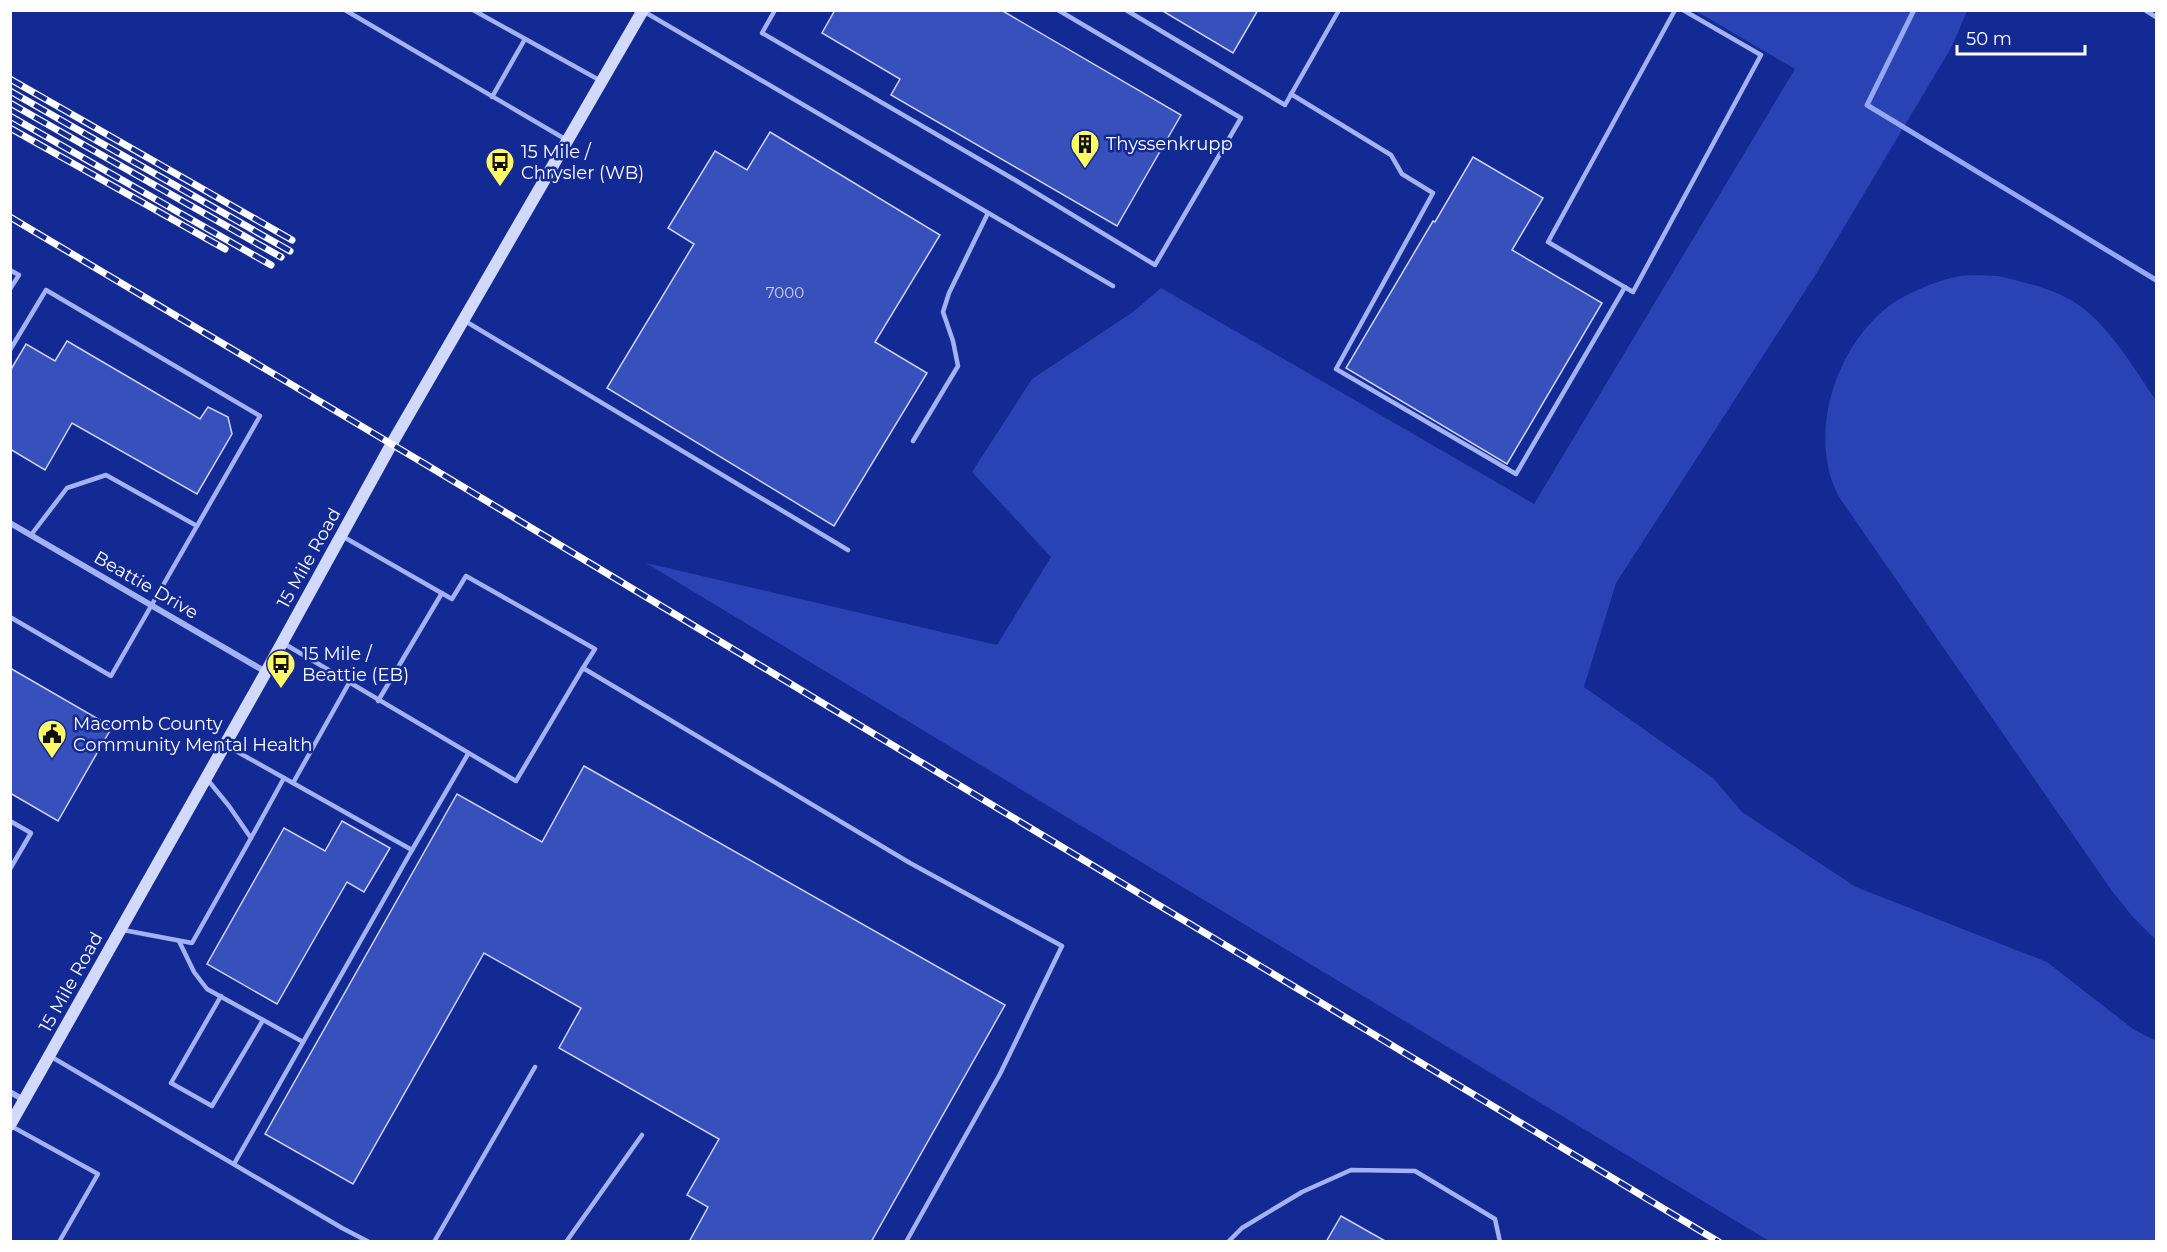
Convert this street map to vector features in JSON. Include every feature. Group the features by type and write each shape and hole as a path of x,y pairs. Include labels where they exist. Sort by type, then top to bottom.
{"main road":[{"name":"15 Mile Road","path":"10,1125 266,672 391,445 643,11"}],"street":[{"name":"Beattie Drive","path":"10,523 266,672"},
{"path":"10,1092 25,1100"}],"lane":[{"path":"345,10 568,140"},
{"path":"473,10 602,81"},
{"path":"775,10 762,33 1015,180 1155,266 1241,118 1058,10"},
{"path":"1126,10 1285,105 1339,10"},
{"path":"1675,10 1548,242 1633,292 1761,55 1683,10"},
{"path":"2145,10 2157,17"},
{"path":"643,11 1113,286"},
{"path":"492,97 525,39"},
{"path":"1291,94 1391,155 1402,174 1433,193 1336,369 1516,474 1625,287"},
{"path":"914,441 958,366 953,341 943,312 949,293 988,213"},
{"path":"10,270 19,275 10,288"},
{"path":"10,350 46,290 260,416 111,676 10,617"},
{"path":"465,321 848,549"},
{"path":"31,535 67,488 106,475 197,526"},
{"path":"282,643 516,782 595,649 466,576 452,599 342,536"},
{"path":"378,700 442,593"},
{"path":"583,668 910,863 1062,946 1000,1074 906,1242"},
{"path":"293,783 349,683"},
{"path":"225,744 412,850"},
{"path":"234,1164 468,754"},
{"path":"206,778 230,806 251,838"},
{"path":"120,930 192,943 284,778"},
{"path":"10,820 32,833 10,869"},
{"path":"179,941 194,972 207,989 303,1042"},
{"path":"221,996 171,1083 212,1106 264,1020"},
{"path":"50,1056 369,1242"},
{"path":"434,1242 535,1067"},
{"path":"10,1125 98,1174 59,1242"},
{"path":"566,1242 642,1136"},
{"path":"1228,1242 1242,1228 1302,1192 1351,1170 1362,1170 1415,1171 1495,1219 1500,1242"}],"shaded area":[{"path":"1696,11 1967,11 1951,48 1816,274 1616,583 1584,687 1713,778 1742,812 1856,887 2047,962 2133,1029 2156,1041 2156,1241 1769,1241 646,563 997,645 1051,557 972,472 1032,379 1133,312 1161,288 1534,504 1795,69"},
{"path":"1967,276 1998,276 2054,292 2084,309 2114,340 2156,400 2156,940 2132,916 2112,891 1839,497 1829,471 1826,426 1829,403 1846,359 1872,321 1895,302 1940,281"}],"building":[{"name":"Thyssenkrupp","path":"835,10 1001,10 1181,115 1117,226 891,95 900,79 822,33"},
{"path":"1161,10 1258,10 1233,53"},
{"path":"770,132 940,235 875,342 927,373 834,526 607,388 694,244 668,228 715,151 747,170"},
{"path":"1473,157 1543,198 1512,250 1602,303 1507,464 1346,368"},
{"path":"67,341 200,419 208,407 228,417 232,434 197,494 72,423 45,470 10,449 10,371 26,344 55,361"},
{"name":"Macomb County Community Mental Health","path":"10,668 112,727 58,821 10,793"},
{"path":"584,766 1005,1005 871,1242 689,1242 708,1207 687,1195 719,1139 559,1048 581,1008 484,953 353,1184 265,1134 457,794 542,842"},
{"path":"342,821 390,848 364,892 347,882 277,1004 207,964 284,828 325,851"},
{"path":"1341,1216 1387,1242 1326,1242"}],"waterway":[{"path":"1914,10 1867,105 2156,280"}],"railway":[{"path":"10,79 292,240"},
{"path":"10,91 290,251"},
{"path":"10,103 281,257"},
{"path":"10,116 271,265"},
{"path":"10,128 225,249"},
{"path":"10,217 1719,1242"}],"place":[{"name":"Thyssenkrupp","path":"1085,170"},
{"name":"15 Mile / Chrysler (WB)","path":"500,188"},
{"name":"15 Mile / Beattie (EB)","path":"281,690"},
{"name":"Macomb County Community Mental Health","path":"52,760"}]}
